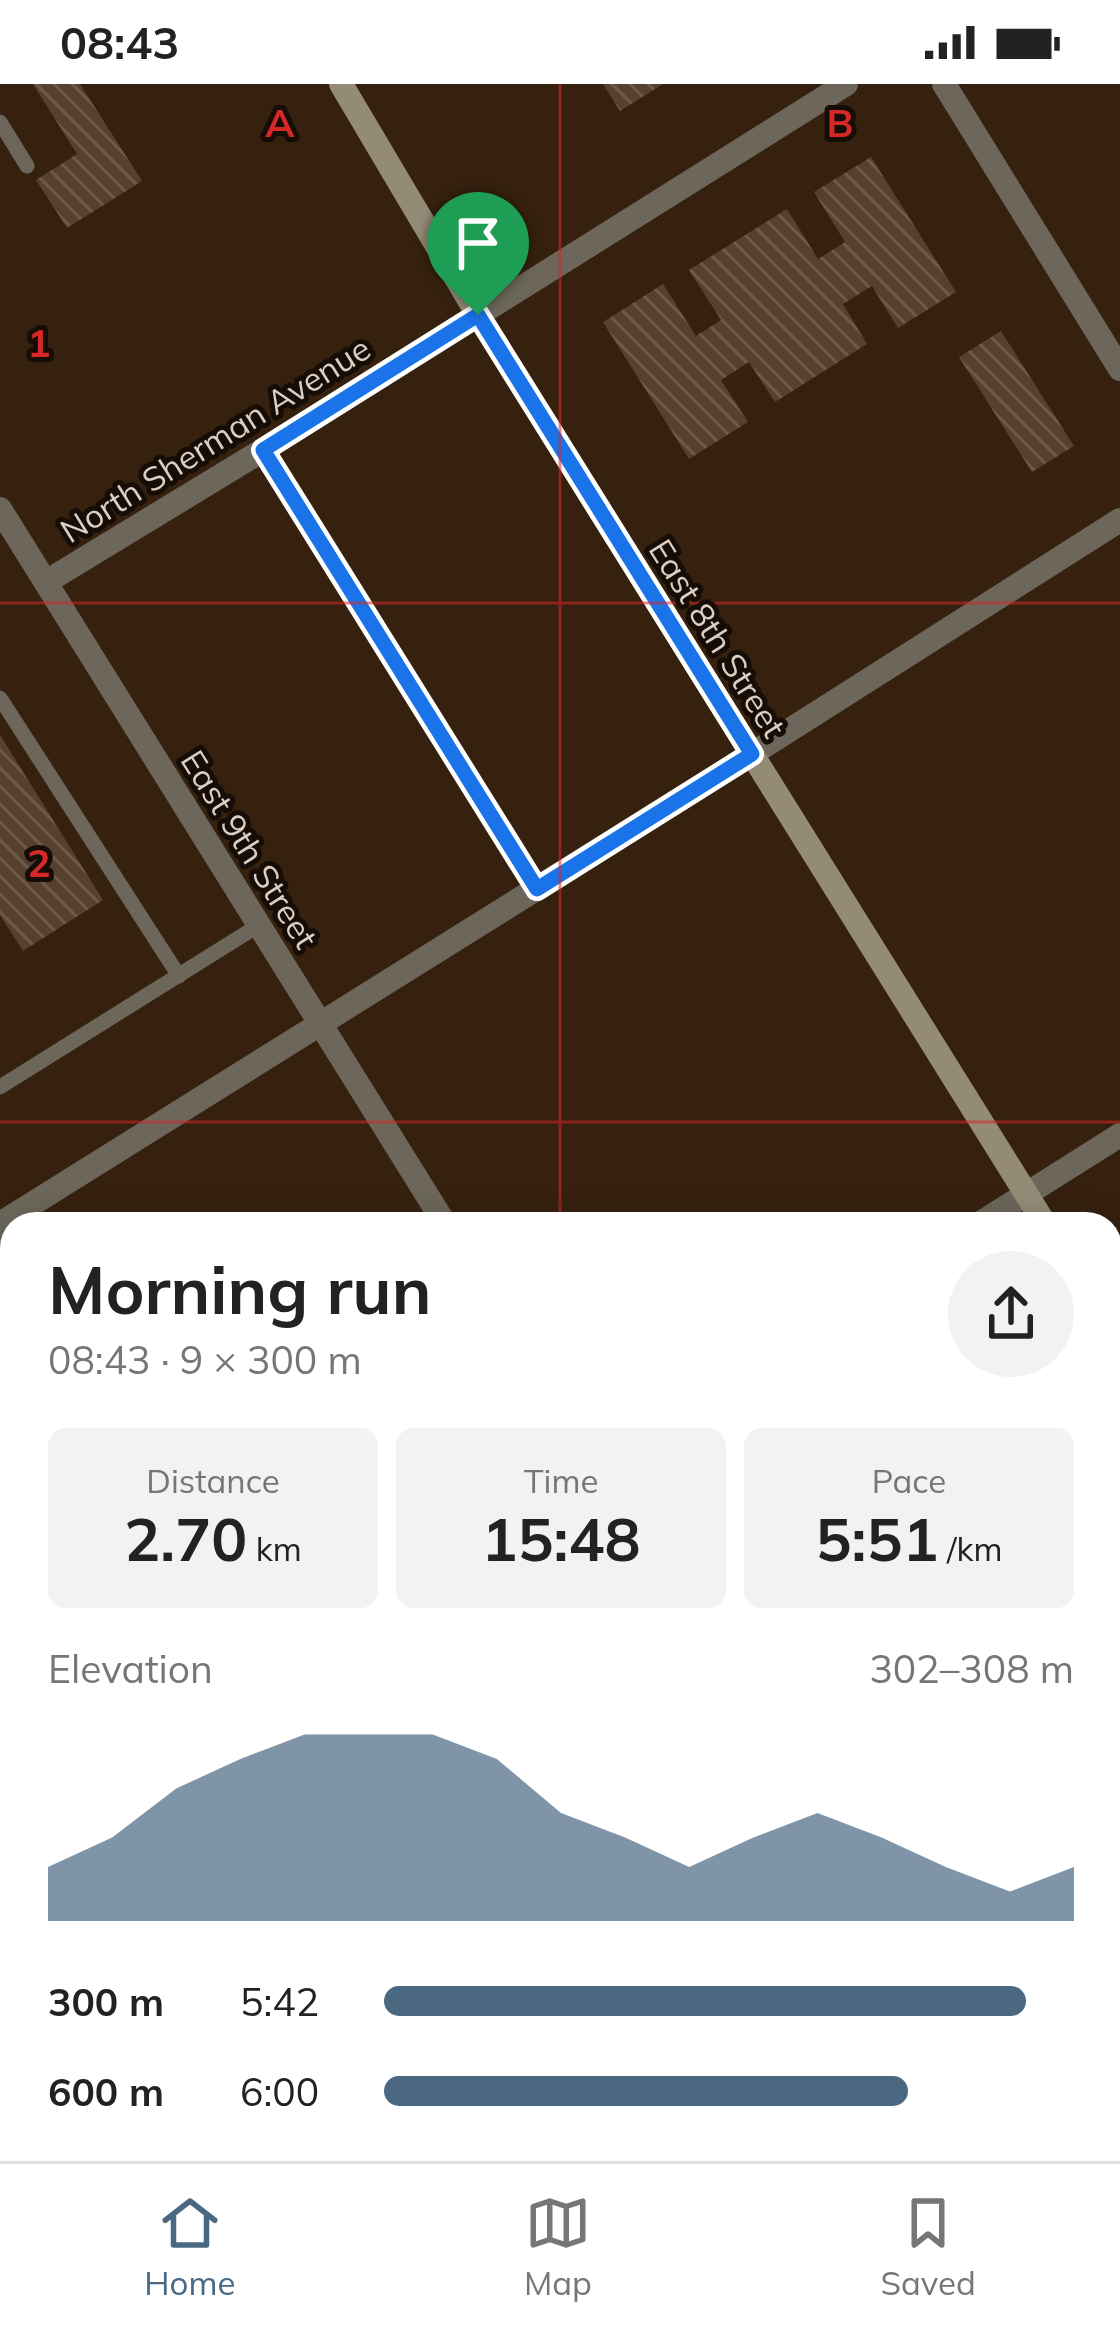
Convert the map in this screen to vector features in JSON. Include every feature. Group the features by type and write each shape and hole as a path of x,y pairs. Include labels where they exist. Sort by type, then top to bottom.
{"street":[{"name":"East 8th Street","path":"341,84 478,315 1038,1212"},
{"name":"North Sherman Avenue","path":"46,582 845,84"},
{"path":"944,84 1120,369"},
{"name":"East 9th Street","path":"0,509 438,1212"},
{"path":"19,1212 1120,520"},
{"path":"999,1212 1120,1135"}],"lane":[{"path":"0,122 27,166"},
{"path":"263,450 537,889"},
{"path":"0,698 178,976"},
{"path":"0,1087 259,926"}],"building":[{"path":"33,84 80,84 142,181 67,228 36,180 77,154"},
{"path":"603,84 663,84 620,111"},
{"path":"871,157 956,292 898,328 872,286 843,304 867,344 775,402 749,362 721,380 748,422 689,459 603,322 663,284 696,336 721,320 689,270 787,209 818,259 845,242 814,192"},
{"path":"1001,331 1074,446 1032,472 959,357"},
{"path":"0,735 103,900 23,951 0,915"}],"route":[{"path":"478,315 752,754 537,889 263,450 478,315"}]}
